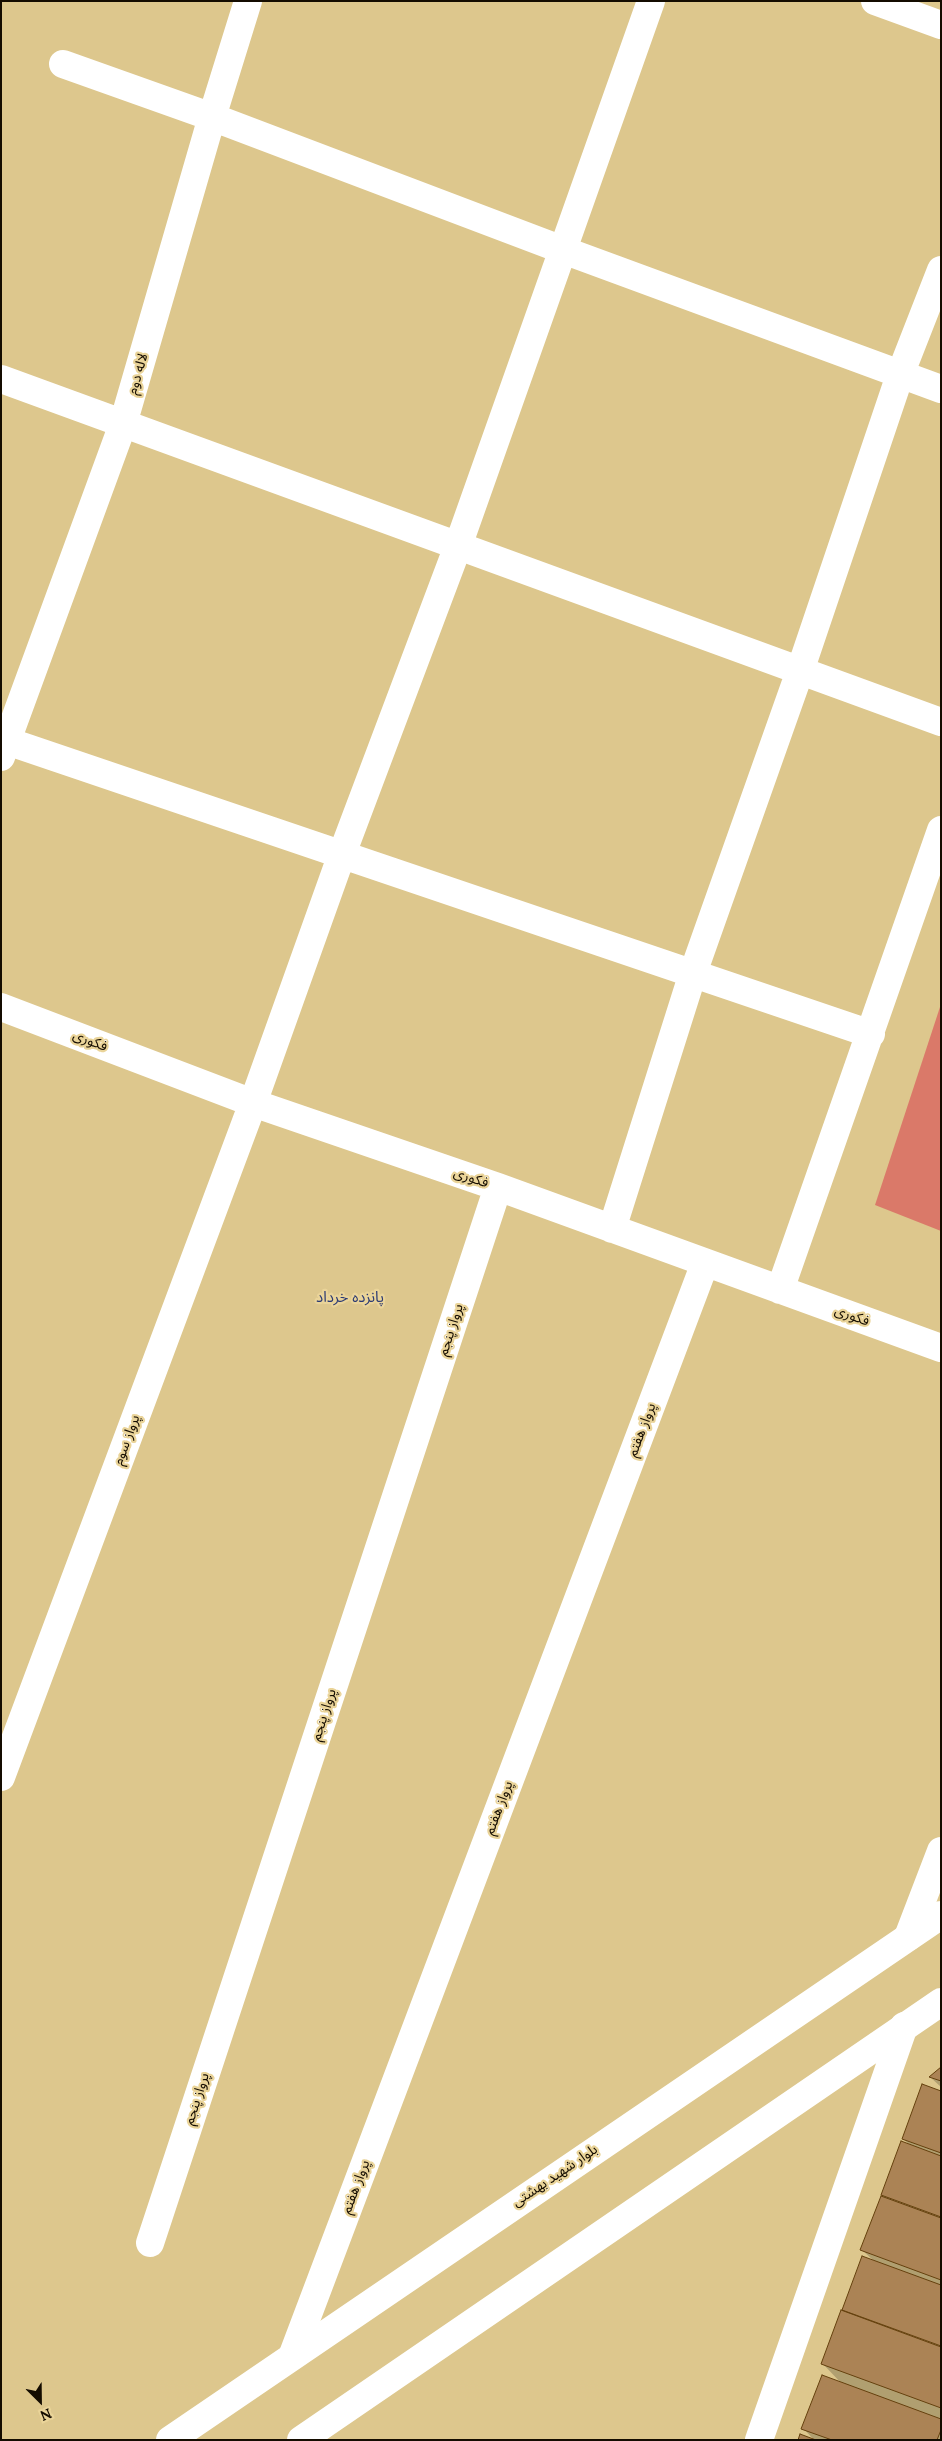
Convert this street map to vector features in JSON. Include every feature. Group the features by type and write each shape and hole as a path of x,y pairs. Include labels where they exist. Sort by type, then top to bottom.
{"street":[{"name":"لاله دوم","path":"3,745 123,424 212,117 248,1"},
{"name":"پرواز سوم","path":"1,1777 253,1103 342,854 458,546 651,1"},
{"path":"875,1 941,25"},
{"path":"63,64 212,117 900,375 941,388"},
{"path":"612,1229 693,973 800,671 900,375 941,270"},
{"path":"1,379 941,722"},
{"path":"3,745 342,854 871,1034"},
{"path":"780,1290 941,830"},
{"name":"فکوری","path":"2,1008 253,1103 498,1187 941,1348"},
{"name":"پرواز پنجم","path":"150,2242 498,1187"},
{"name":"پرواز هفتم","path":"293,2354 705,1263"},
{"path":"908,1937 941,1850"},
{"name":"بلوار شهید بهشتی","path":"170,2440 293,2354 941,1915"},
{"path":"301,2440 941,2002"},
{"path":"759,2440 904,2026"}],"shaded area":[{"path":"941,1004 941,1231 875,1205"}],"building":[{"path":"941,2067 941,2081 929,2077"},
{"path":"922,2084 941,2091 941,2153 902,2139"},
{"path":"901,2141 941,2156 941,2217 881,2195"},
{"path":"881,2196 941,2218 941,2280 860,2250"},
{"path":"862,2256 941,2285 941,2346 842,2310"},
{"path":"841,2310 941,2347 941,2408 821,2364"},
{"path":"822,2375 941,2419 941,2430 937,2440 832,2440 801,2429"},
{"path":"800,2434 816,2440 798,2440"}],"district":[{"name":"پانزده خرداد","path":"350,1298"}]}
